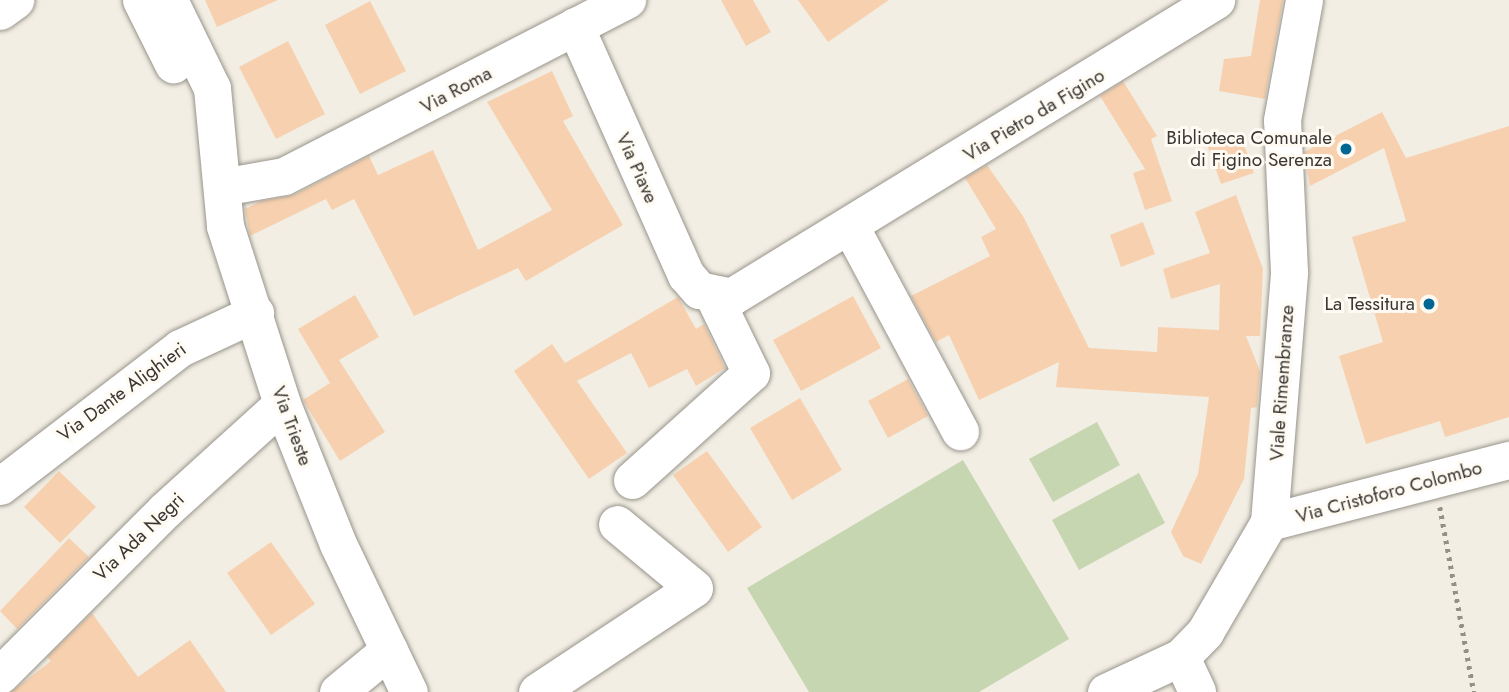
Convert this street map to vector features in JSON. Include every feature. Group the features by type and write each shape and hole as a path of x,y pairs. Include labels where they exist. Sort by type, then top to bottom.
{"street":[{"path":"0,11 15,0"},
{"name":"Via Trieste","path":"141,0 219,167"},
{"name":"Via Trieste","path":"169,0 212,88 225,226 282,404 409,692"},
{"name":"Via Roma","path":"219,167 284,176 627,0"},
{"name":"Via Pietro da Figino","path":"850,226 1216,0"},
{"name":"Viale Rimembranze","path":"1106,692 1181,657 1205,632 1269,522 1289,272 1282,120 1304,0"},
{"name":"Via Piave","path":"575,26 686,275 714,297 751,373 632,480"},
{"path":"714,297 731,297 850,226 960,431"},
{"name":"Via Dante Alighieri","path":"0,486 180,348 254,313"},
{"name":"Via Ada Negri","path":"0,675 165,510 282,404"},
{"name":"Via Cristoforo Colombo","path":"1269,522 1509,460"},
{"path":"537,692 694,588 617,524"},
{"path":"338,692 389,650"},
{"path":"1181,657 1197,692"}],"path":[{"path":"1440,505 1474,692"}],"green space":[{"path":"1097,422 1120,465 1053,502 1029,459"},
{"path":"963,460 1069,639 979,692 809,692 747,588"},
{"path":"1139,473 1165,523 1079,570 1052,520"}],"building":[{"path":"205,0 278,0 217,27"},
{"path":"721,0 753,0 771,32 746,46"},
{"path":"798,0 889,0 828,42"},
{"path":"1260,0 1283,0 1265,99 1219,91 1224,59 1251,56"},
{"path":"370,1 406,71 360,94 325,25"},
{"path":"288,41 325,114 276,139 239,67"},
{"path":"552,71 573,116 563,121 623,225 526,281 518,268 414,316 354,199 332,210 326,199 250,236 245,209 261,201 294,195 369,156 378,175 433,150 478,250 552,210 487,102"},
{"path":"1123,81 1157,136 1151,139 1172,201 1145,210 1133,173 1145,169 1100,96"},
{"path":"1382,112 1406,158 1509,126 1509,417 1445,437 1440,421 1366,444 1339,356 1383,342 1352,237 1406,221 1384,148 1310,186 1304,152"},
{"path":"1240,133 1254,173 1221,184 1207,145"},
{"path":"987,165 1023,216 1089,348 1157,352 1158,327 1219,330 1220,284 1171,299 1163,269 1210,253 1195,212 1236,195 1263,269 1260,336 1246,336 1260,371 1257,407 1251,408 1244,479 1201,564 1183,556 1171,532 1198,474 1209,397 1056,387 1059,362 979,400 949,335 936,342 911,296 990,256 981,237 996,229 965,178"},
{"path":"1143,222 1155,254 1121,267 1110,235"},
{"path":"355,295 379,337 339,360 385,432 340,461 303,400 330,383 298,329"},
{"path":"853,296 881,348 801,391 773,340"},
{"path":"678,297 696,329 704,324 725,368 696,386 687,369 649,388 631,353 577,381 627,453 589,479 514,371 552,344 565,363"},
{"path":"908,379 928,416 888,438 868,401"},
{"path":"800,398 842,470 792,500 750,428"},
{"path":"707,451 762,527 728,552 673,475"},
{"path":"59,471 96,507 60,543 24,507"},
{"path":"69,538 89,557 17,629 0,611"},
{"path":"271,542 315,604 271,635 227,573"},
{"path":"92,613 138,677 190,640 226,692 11,692 51,661 47,657"}],"place":[{"name":"Biblioteca Comunale di Figino Serenza","path":"1346,149"},
{"name":"La Tessitura","path":"1429,304"}]}
